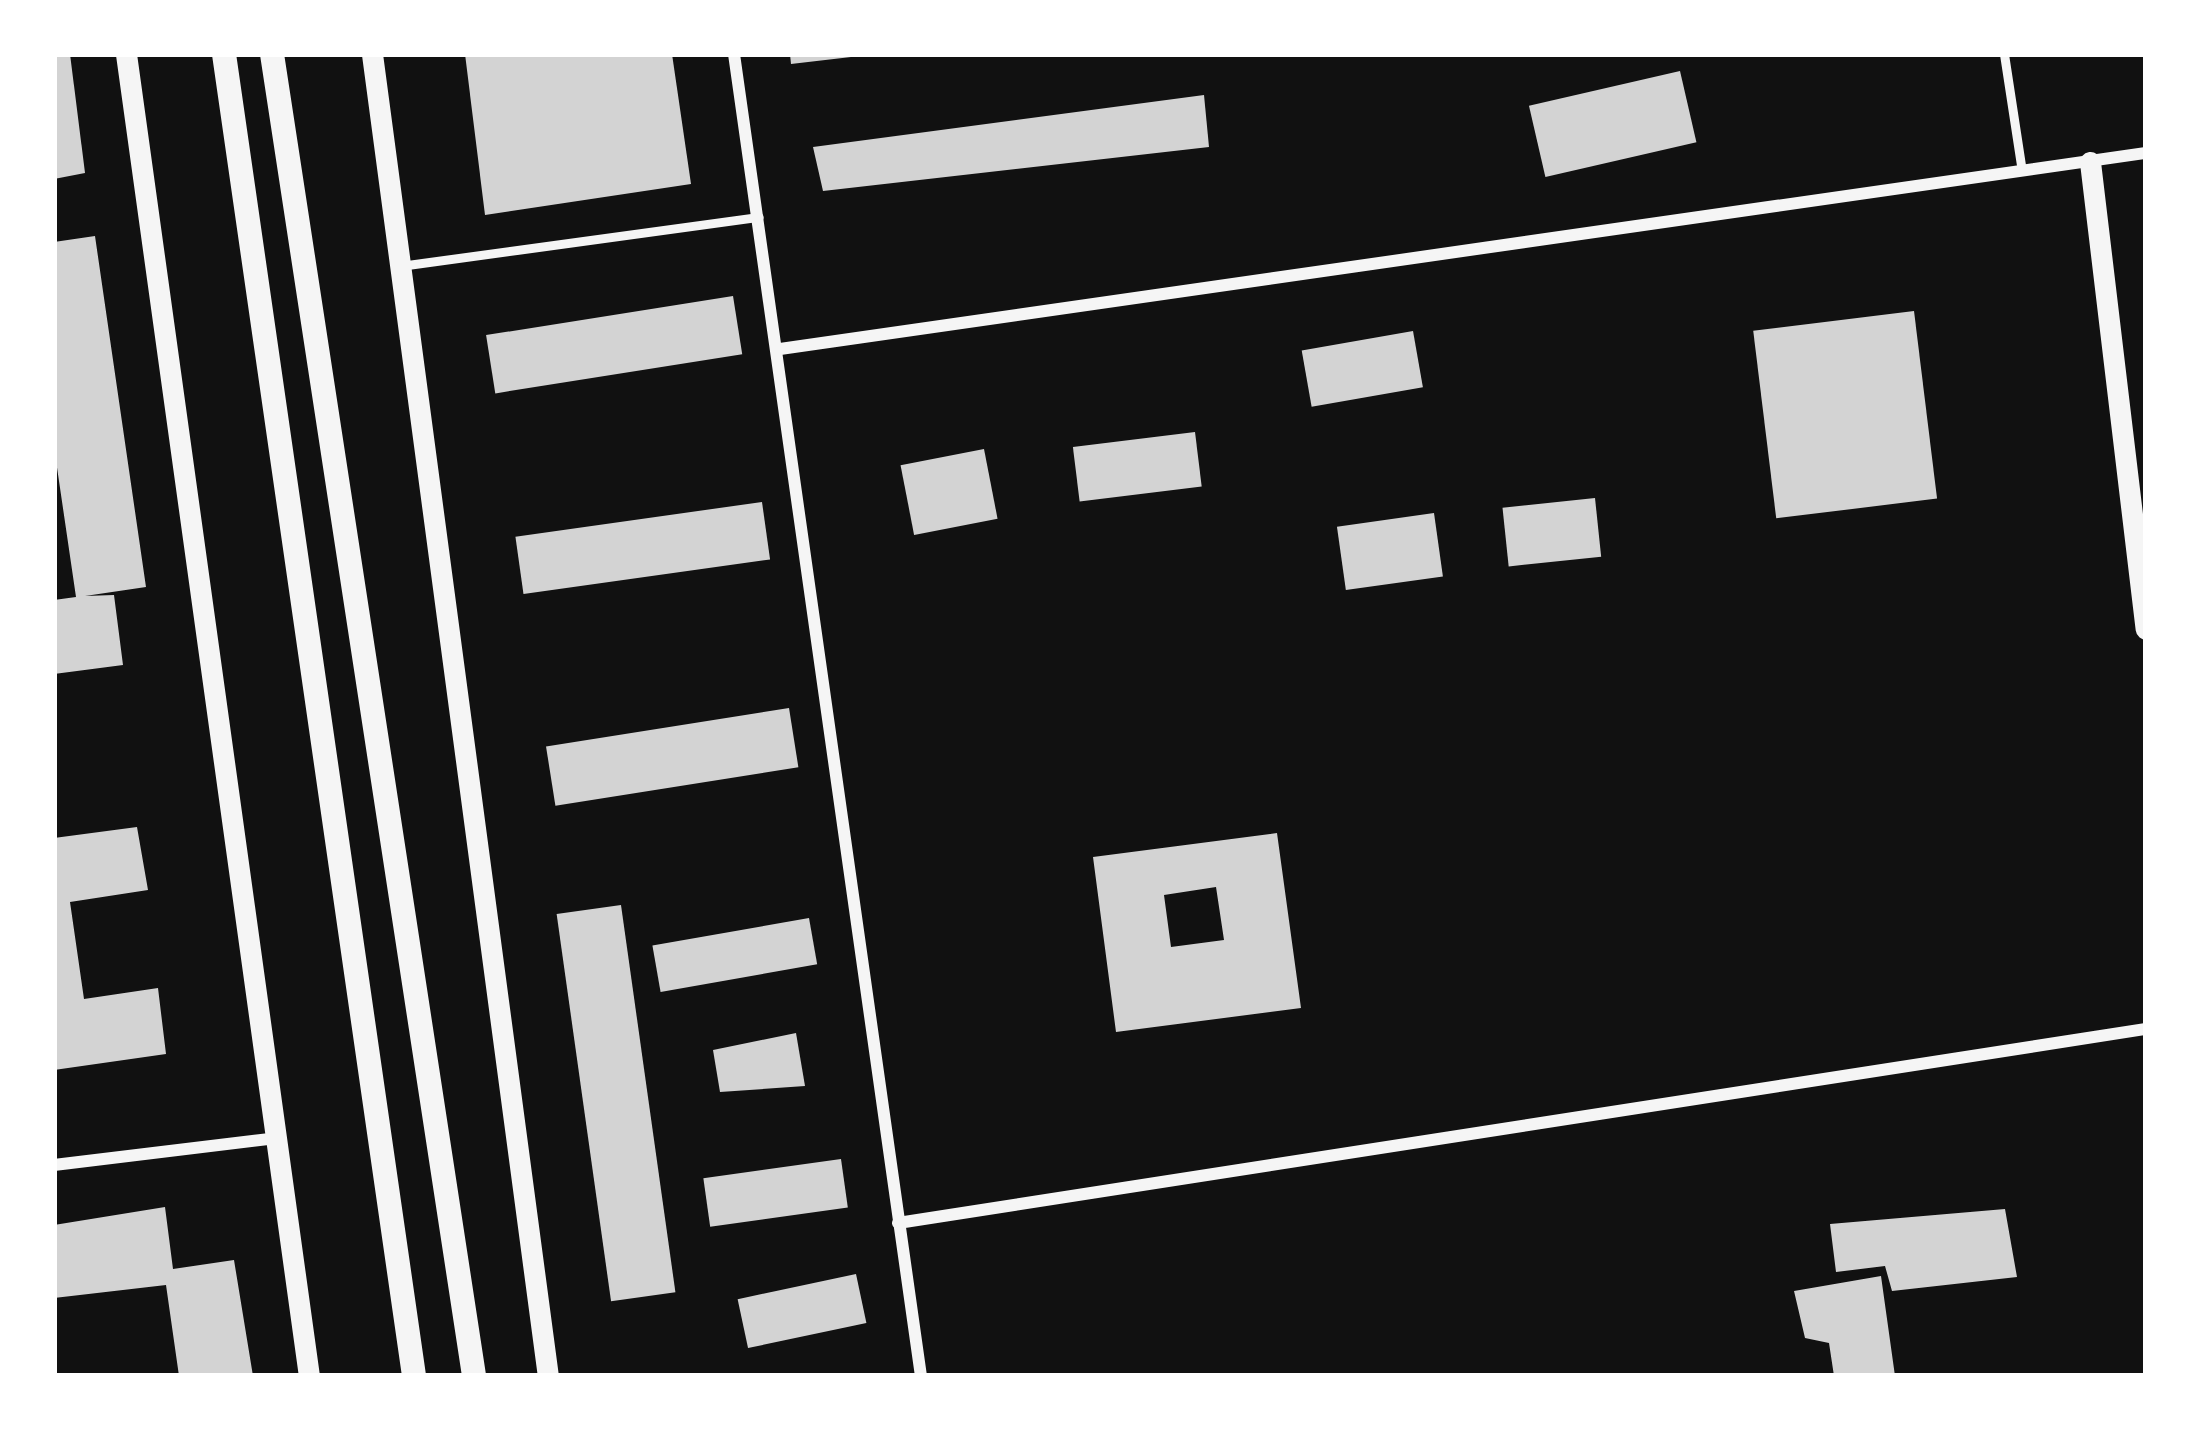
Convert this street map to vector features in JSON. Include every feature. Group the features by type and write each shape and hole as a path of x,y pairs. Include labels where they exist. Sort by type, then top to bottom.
{"main road":[{"path":"224,54 414,1376"},
{"path":"272,54 474,1376"}],"street":[{"path":"126,54 309,1376"},
{"path":"372,54 548,1376"},
{"path":"734,54 780,349 920,1376"},
{"path":"780,349 2146,153"},
{"path":"2090,162 2146,629"},
{"path":"898,1223 2146,1029"},
{"path":"54,1165 276,1138"}],"lane":[{"path":"2004,54 2022,171"},
{"path":"400,266 759,217"}],"building":[{"path":"54,54 70,54 85,173 54,179"},
{"path":"465,54 672,54 691,184 485,215"},
{"path":"790,54 851,54 851,57 791,64"},
{"path":"1680,71 1696,142 1545,177 1529,106"},
{"path":"1204,95 1209,147 823,191 813,147"},
{"path":"95,236 146,587 85,596 114,595 123,665 54,674 54,600 76,597 54,447 54,242"},
{"path":"733,296 742,354 495,393 486,335"},
{"path":"1914,311 1937,499 1776,518 1753,331"},
{"path":"1413,331 1423,387 1312,407 1302,351"},
{"path":"1195,432 1202,487 1080,502 1073,447"},
{"path":"984,449 998,519 914,535 901,465"},
{"path":"1595,498 1601,557 1509,566 1503,508"},
{"path":"762,502 770,559 523,594 515,537"},
{"path":"1434,513 1443,576 1346,590 1337,527"},
{"path":"789,708 798,767 555,806 546,746"},
{"path":"137,827 148,890 70,902 84,999 158,988 166,1054 54,1070 54,838"},
{"path":"1277,833 1301,1008 1116,1032 1093,857","holes":["1216,887 1224,940 1171,947 1164,895"]},
{"path":"621,905 675,1292 611,1301 557,914"},
{"path":"809,918 817,964 661,992 652,946"},
{"path":"796,1033 805,1086 720,1092 713,1050"},
{"path":"841,1159 848,1208 710,1227 703,1178"},
{"path":"165,1207 173,1269 234,1260 253,1376 179,1376 166,1285 54,1298 54,1225"},
{"path":"2005,1209 2017,1277 1892,1291 1885,1266 1836,1272 1830,1224"},
{"path":"856,1274 866,1323 748,1348 738,1299"},
{"path":"1881,1276 1895,1376 1834,1376 1829,1343 1805,1338 1794,1291"}]}
